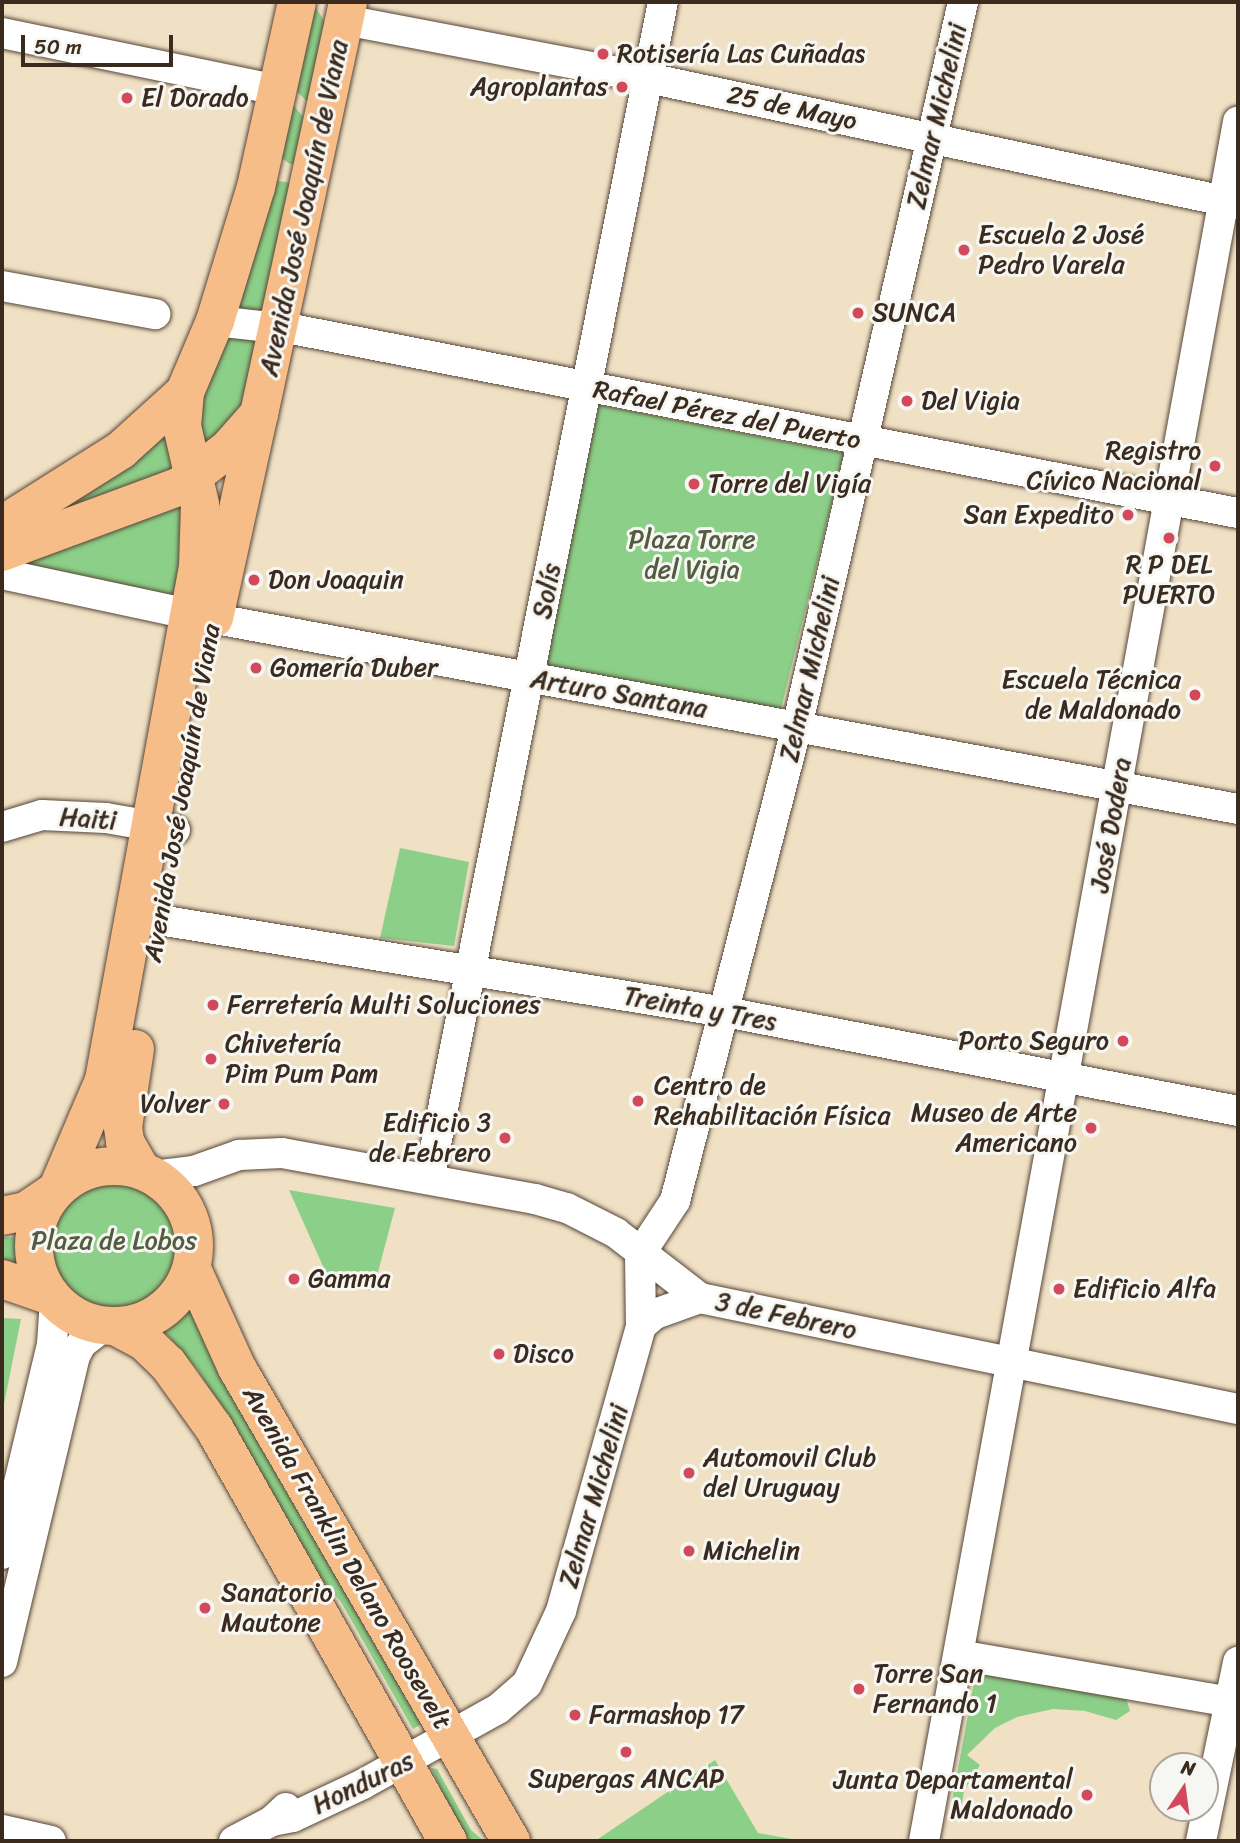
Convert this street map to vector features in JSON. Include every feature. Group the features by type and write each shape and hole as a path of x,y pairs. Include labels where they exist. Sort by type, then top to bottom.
{"main road":[{"name":"Avenida José Joaquín de Viana","path":"202,616 201,533 182,426 185,392 215,321 265,153 297,2"},
{"name":"Avenida José Joaquín de Viana","path":"56,1190 104,1080 163,828 202,616 281,327 319,147 338,8"},
{"path":"265,153 289,175 319,147 292,94 277,90"},
{"path":"2,525 121,450 185,392"},
{"name":"Avenida José Joaquín de Viana","path":"193,478 259,414"},
{"path":"2,552 193,478"},
{"name":"Avenida José Joaquín de Viana","path":"147,1173 125,1142 124,1109 159,920 163,828"},
{"path":"2,1216 26,1211 56,1190 101,1167 147,1173 180,1199 190,1219 195,1244 192,1269 184,1288 155,1316 111,1326 82,1319 53,1298 2,1279"},
{"path":"53,1298 39,1277 34,1244 41,1212 56,1190"},
{"name":"Avenida Franklin Delano Roosevelt","path":"192,1269 237,1368 511,1841"},
{"name":"Avenida Franklin Delano Roosevelt","path":"111,1326 145,1342 168,1364 214,1428 448,1841"}],"street":[{"name":"Solís","path":"429,1179 474,971 663,2"},
{"name":"Zelmar Michelini","path":"447,1730 535,1662 570,1587 641,1326 640,1254 675,1201 797,727 963,2"},
{"name":"25 de Mayo","path":"338,8 648,78 1231,203"},
{"path":"2,33 277,90"},
{"name":"José Dodera","path":"924,1841 1168,501 1231,203 1238,121"},
{"path":"2,286 155,314"},
{"name":"Rafael Pérez del Puerto","path":"215,321 281,327 1238,513"},
{"name":"Arturo Santana","path":"2,574 202,616 1238,809"},
{"name":"Haiti","path":"2,827 42,816 106,817 163,828"},
{"name":"Treinta y Tres","path":"159,920 725,1012 1238,1111"},
{"name":"3 de Febrero","path":"147,1173 194,1171 227,1157 263,1152 429,1179 567,1208 616,1233 640,1254 701,1298 1238,1409"},
{"path":"2,1662 10,1555 52,1343 53,1298"},
{"path":"641,1326 655,1314 701,1298"},
{"path":"10,1555 75,1356 81,1344 111,1326"},
{"path":"959,1655 1234,1702"},
{"path":"1201,1841 1234,1702 1238,1661"},
{"name":"Honduras","path":"234,1841 272,1821 293,1817 447,1730"},
{"path":"2,1830 51,1841"}],"green space":[{"path":"312,2 332,33 316,110 291,86"},
{"path":"291,102 304,118 297,164 290,164 280,157"},
{"path":"277,181 294,183 274,315 231,306"},
{"path":"226,337 266,337 256,384 207,453 198,422 199,404"},
{"name":"Plaza Torre del Vigia","path":"599,405 844,453 779,717 543,670"},
{"path":"170,425 178,471 2,535"},
{"path":"185,498 176,596 16,566"},
{"path":"400,848 469,862 454,946 380,938"},
{"name":"Plaza de Lobos","path":"114,1175 139,1180 161,1194 175,1216 180,1241 175,1266 161,1288 139,1302 114,1307 89,1302 67,1288 53,1266 48,1241 53,1216 67,1194 89,1180"},
{"path":"289,1190 395,1208 373,1291 330,1282"},
{"path":"2,1237 25,1238 30,1274 2,1265"},
{"path":"184,1299 423,1723 413,1729 341,1602 320,1578 198,1370 156,1322"},
{"path":"2,1318 21,1319 2,1414"},
{"path":"982,1673 1126,1698 1130,1711 1116,1720 1085,1711 1053,1709 1017,1717 995,1728 967,1755 980,1765 964,1791 959,1820 953,1822 949,1817 975,1677"},
{"path":"715,1760 758,1833 803,1841 595,1841"},
{"path":"431,1768 437,1769 471,1830 484,1841 466,1841"}],"place":[{"name":"Rotisería Las Cuñadas","path":"603,54"},
{"name":"Agroplantas","path":"622,87"},
{"name":"El Dorado","path":"127,98"},
{"name":"Escuela 2 José Pedro Varela","path":"964,250"},
{"name":"SUNCA","path":"858,313"},
{"name":"Del Vigia","path":"907,401"},
{"name":"Registro Cívico Nacional","path":"1215,466"},
{"name":"Torre del Vigía","path":"694,484"},
{"name":"San Expedito","path":"1128,515"},
{"name":"R P DEL PUERTO","path":"1169,538"},
{"name":"Don Joaquin","path":"254,580"},
{"name":"Gomería Duber","path":"256,668"},
{"name":"Escuela Técnica de Maldonado","path":"1195,695"},
{"name":"Ferretería Multi Soluciones","path":"213,1005"},
{"name":"Porto Seguro","path":"1123,1041"},
{"name":"Chivetería Pim Pum Pam","path":"211,1059"},
{"name":"Centro de Rehabilitación Física","path":"638,1101"},
{"name":"Volver","path":"224,1104"},
{"name":"Museo de Arte Americano","path":"1091,1128"},
{"name":"Edificio 3 de Febrero","path":"505,1138"},
{"name":"Gamma","path":"294,1279"},
{"name":"Edificio Alfa","path":"1059,1289"},
{"name":"Disco","path":"499,1354"},
{"name":"Automovil Club del Uruguay","path":"689,1473"},
{"name":"Michelin","path":"689,1551"},
{"name":"Sanatorio Mautone","path":"205,1608"},
{"name":"Torre San Fernando 1","path":"859,1689"},
{"name":"Farmashop 17","path":"575,1715"},
{"name":"Supergas ANCAP","path":"626,1752"},
{"name":"Junta Departamental Maldonado","path":"1087,1795"}]}
